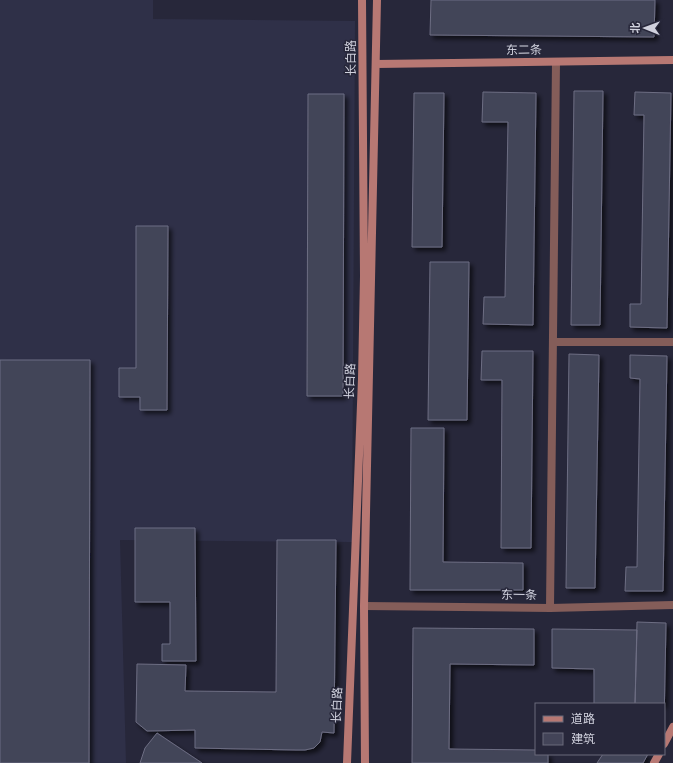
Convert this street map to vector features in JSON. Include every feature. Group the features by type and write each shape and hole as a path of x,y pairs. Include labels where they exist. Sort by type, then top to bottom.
{"main road":[{"name":"长白路","path":"347,763 362,371 364,268 362,0"},
{"name":"长白路","path":"365,763 364,606 377,0"},
{"name":"东二条","path":"376,64 673,60"},
{"path":"665,742 673,727"}],"street":[{"path":"550,608 556,62"},
{"path":"553,342 673,342"},
{"name":"东一条","path":"364,606 550,608 673,605"}],"shaded area":[{"path":"0,0 153,0 153,19 355,21 352,542 120,540 126,763 0,763"}],"building":[{"path":"431,0 655,0 654,37 430,35"},
{"path":"574,91 603,91 600,325 571,325"},
{"path":"483,92 536,93 533,325 483,324 484,297 505,297 508,122 482,122"},
{"path":"635,92 671,93 667,328 630,327 630,304 641,304 644,115 634,115"},
{"path":"414,93 444,93 442,247 412,247"},
{"path":"308,94 344,94 343,396 307,396"},
{"path":"136,226 168,226 167,410 140,410 140,397 119,397 119,368 136,368"},
{"path":"430,262 469,262 467,420 428,420"},
{"path":"482,351 533,351 531,548 501,548 502,380 481,380"},
{"path":"569,354 599,355 595,588 566,588"},
{"path":"630,355 667,356 663,591 625,591 626,567 637,567 640,379 630,378"},
{"path":"0,360 90,360 89,763 0,763"},
{"path":"411,428 444,428 443,562 523,563 523,590 410,590"},
{"path":"135,528 195,528 196,661 162,661 162,644 170,644 170,602 135,602"},
{"path":"277,540 336,540 334,733 322,732 320,742 314,748 296,750 195,748 195,730 147,731 136,722 137,664 186,665 185,691 276,692"},
{"path":"637,622 666,623 664,703 635,703"},
{"path":"413,628 534,629 534,665 450,664 449,749 535,750 535,755 548,755 548,763 412,763"},
{"path":"552,629 637,630 635,703 594,703 594,669 552,668"},
{"path":"157,733 202,763 140,763 145,748"},
{"path":"602,755 647,755 643,763 597,763"}]}
